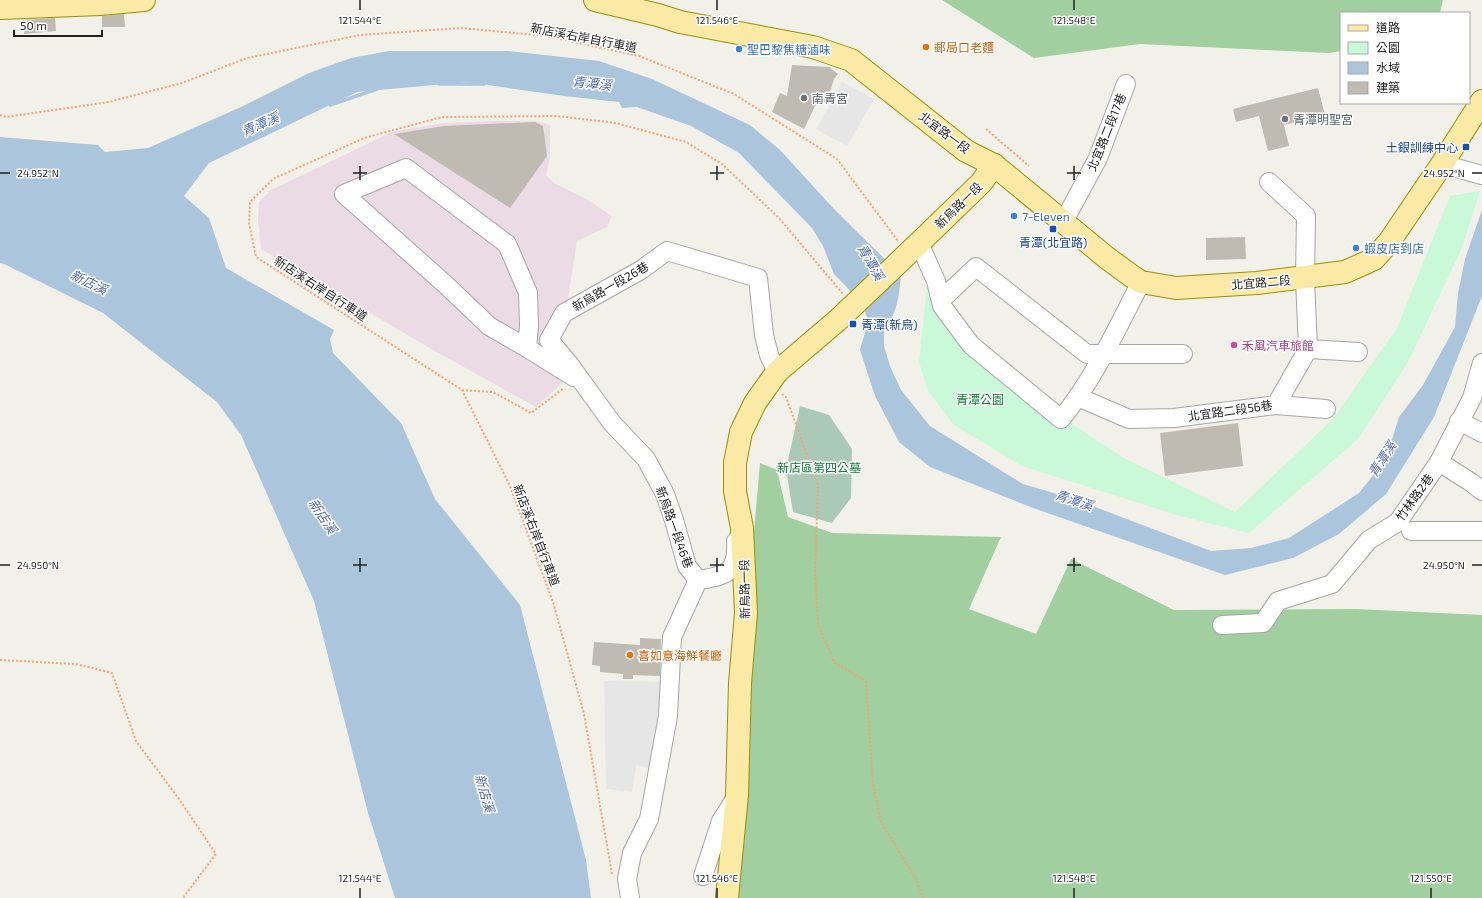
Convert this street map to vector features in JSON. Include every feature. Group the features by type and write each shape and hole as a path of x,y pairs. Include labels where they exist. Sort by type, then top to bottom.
{"main road":[{"path":"0,8 100,4 144,0"},
{"name":"北宜路一段","path":"595,0 658,15 680,22 813,47 850,60 966,151 994,165"},
{"name":"北宜路一段","path":"650,0 828,37 852,45 878,61 977,140 994,165"},
{"name":"北宜路二段","path":"994,165 1064,221 1107,258 1141,282 1176,288 1257,283 1305,278 1345,272 1374,259 1389,242 1442,164 1482,101"},
{"name":"新烏路一段","path":"727,898 738,795 740,683 746,613 742,528 735,491 735,464 741,432 755,403 772,378 846,312 981,183 994,165"}],"street":[{"name":"北宜路二段17巷","path":"1064,221 1098,158 1126,84"},
{"path":"1442,164 1479,174"},
{"path":"528,348 528,293 507,244 406,168 344,194 446,285 489,326 528,348 586,386"},
{"path":"1269,182 1306,216 1305,278 1308,349 1358,352"},
{"path":"913,248 936,281 942,306 971,345 1061,419 1078,397 1105,354 1141,282"},
{"name":"新烏路一段26巷","path":"586,386 549,340 564,313 641,270 667,251 758,278 764,335 769,355 772,378"},
{"path":"940,300 976,267 1087,354 1183,354"},
{"name":"北宜路二段56巷","path":"1078,397 1129,419 1174,418 1276,406 1308,349"},
{"name":"竹林路2巷","path":"1222,625 1263,624 1278,601 1332,584 1369,540 1398,522 1439,462 1459,421 1477,399 1482,363"},
{"name":"新烏路一段46巷","path":"586,386 612,423 646,459 665,494 687,566 698,580 719,577 731,569 737,554 735,491"},
{"path":"1276,406 1326,409"},
{"path":"1459,421 1482,433"},
{"path":"1439,462 1482,491"},
{"path":"1411,531 1482,531"},
{"path":"630,898 627,879 632,853 649,819 668,716 672,637 698,580"},
{"path":"703,876 721,821 738,795"}],"path":[{"name":"新店溪右岸自行車道","path":"0,115 6,117 109,102 182,84 247,58 360,35 461,28 546,36 639,56 734,94 837,160 913,248"},
{"name":"新店溪右岸自行車道","path":"613,877 584,714 553,602 510,486 462,390 256,257 249,223 250,202 273,179 364,138 442,117 557,116 616,123 686,142 722,164 779,218 846,312"},
{"path":"986,129 1029,166"},
{"path":"772,378 786,398 818,485 815,575 818,625 835,663 866,681 873,784 881,822 916,879 922,898"},
{"path":"462,390 493,392 531,413 567,385 586,386"},
{"path":"0,660 76,664 112,673 136,741 181,802 216,854 183,898"}],"shaded area":[{"path":"842,82 874,99 847,146 816,129"},
{"path":"536,121 550,125 550,157 546,175 554,183 586,199 612,216 607,227 577,241 567,304 543,341 573,373 536,407 433,350 261,249 258,220 259,202 271,190 392,132 443,123"},
{"path":"604,681 664,682 651,768 636,765 632,792 606,789"}],"green space":[{"path":"942,0 1443,0 1440,12 1340,12 1340,51 1329,53 1140,44 1034,58"},
{"name":"青潭公園","path":"1480,191 1461,250 1408,362 1358,439 1249,533 1180,516 1022,466 954,425 928,391 919,362 928,277 981,353 1042,404 1124,458 1235,512 1333,419 1397,328 1450,196"},
{"name":"新店區第四公墓","path":"800,406 829,415 852,449 851,498 832,523 793,512 786,469"},
{"path":"760,463 777,470 788,517 832,533 1001,537 969,609 1036,634 1071,559 1174,610 1356,609 1482,615 1482,898 722,898"}],"water":[{"name":"新店溪","path":"389,51 507,51 599,61 652,79 750,125 780,150 834,209 901,275 895,310 884,328 884,346 890,366 901,390 930,426 1023,484 1074,499 1211,551 1251,548 1289,538 1359,493 1386,459 1399,417 1423,385 1455,327 1458,293 1465,259 1482,210 1482,296 1434,417 1386,494 1339,534 1293,558 1225,575 1033,508 930,467 899,442 875,396 860,350 868,322 863,304 834,274 823,246 812,228 739,153 691,126 637,107 622,108 619,102 564,96 467,82 357,92 209,163 184,196 209,218 226,268 334,330 330,339 333,353 401,423 435,499 520,605 586,860 591,898 395,898 368,813 314,601 241,435 217,402 103,313 0,263 0,137 98,145 105,152 148,148 241,107 309,73 351,58"}],"building":[{"path":"124,14 125,27 102,27 102,16"},
{"path":"55,18 56,31 24,34 23,20"},
{"name":"南青宮","path":"792,65 829,67 838,74 834,79 829,100 815,106 804,129 772,112 780,93 787,96"},
{"name":"青潭明聖宮","path":"1318,88 1325,115 1284,125 1289,146 1268,151 1259,116 1236,122 1233,109"},
{"path":"535,122 543,126 547,156 510,208 394,134 444,126"},
{"path":"1245,237 1246,259 1206,260 1206,238"},
{"path":"1238,423 1243,466 1165,476 1160,433"},
{"name":"喜如意海鮮餐廳","path":"640,638 661,639 660,676 633,675 633,679 623,679 623,674 600,672 600,666 592,665 594,642 640,645"}],"waterway":[{"name":"青潭溪","path":"439,84 484,84"},
{"name":"青潭溪","path":"330,105 377,89"}],"place":[{"name":"郵局口老麵","path":"926,47"},
{"name":"聖巴黎焦糖滷味","path":"739,49"},
{"name":"南青宮","path":"804,98"},
{"name":"青潭明聖宮","path":"1285,119"},
{"name":"土銀訓練中心","path":"1466,147"},
{"name":"7-Eleven","path":"1014,216"},
{"name":"青潭(北宜路)","path":"1053,229"},
{"name":"蝦皮店到店","path":"1356,248"},
{"name":"青潭(新烏)","path":"853,324"},
{"name":"禾風汽車旅館","path":"1234,345"},
{"name":"喜如意海鮮餐廳","path":"630,655"}]}
